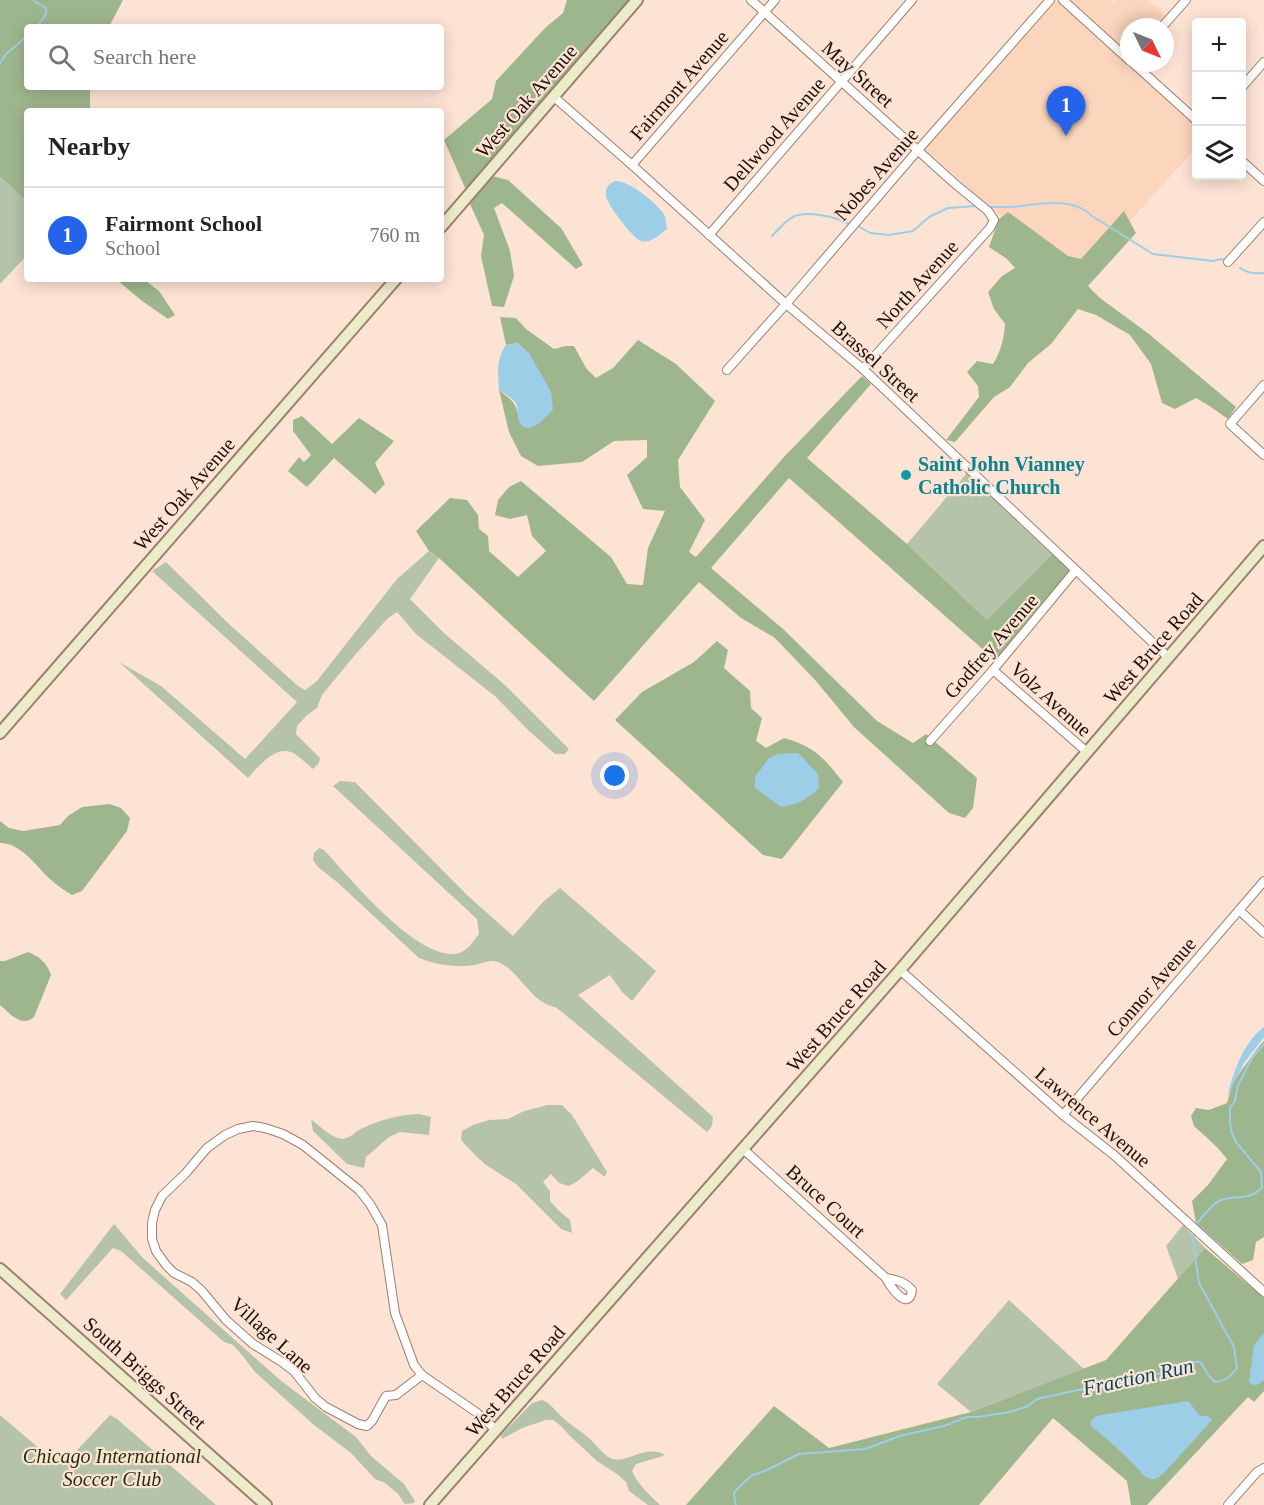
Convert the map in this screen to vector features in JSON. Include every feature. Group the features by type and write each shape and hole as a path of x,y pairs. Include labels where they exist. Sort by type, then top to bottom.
{"street":[{"name":"West Oak Avenue","path":"444,223 637,0"},
{"name":"May Street","path":"751,0 988,211 994,220"},
{"name":"Fairmont Avenue","path":"632,165 775,0"},
{"name":"Dellwood Avenue","path":"709,234 912,0"},
{"name":"Nobes Avenue","path":"727,370 1050,0"},
{"path":"1063,0 1120,52"},
{"path":"1170,18 1186,0"},
{"path":"1246,82 1264,62"},
{"path":"1143,72 1192,116"},
{"name":"Brassel Street","path":"554,97 786,304 863,369 1168,657"},
{"path":"1246,165 1264,181"},
{"name":"North Avenue","path":"863,369 990,228 994,220"},
{"path":"1228,262 1264,222"},
{"name":"West Oak Avenue","path":"0,733 393,282"},
{"path":"1264,385 1230,423 1264,455"},
{"name":"West Bruce Road","path":"430,1505 900,970 1264,546"},
{"name":"Godfrey Avenue","path":"930,741 993,670 1075,571"},
{"name":"Volz Avenue","path":"993,670 1087,753"},
{"name":"Connor Avenue","path":"1063,1115 1264,881"},
{"path":"1239,910 1264,933"},
{"name":"Lawrence Avenue","path":"900,970 1063,1115 1114,1155 1264,1292"},
{"name":"Village Lane","path":"422,1375 396,1395 386,1396 367,1426 358,1424 326,1407 315,1398 294,1371 253,1344 226,1320 202,1291 192,1282 174,1273 166,1265 156,1251 152,1239 155,1210 162,1196 207,1148 238,1129 253,1126 265,1128 283,1134 303,1145 359,1190 382,1225 395,1313 414,1365 422,1375 476,1412 496,1430"},
{"name":"Bruce Court","path":"743,1149 886,1278"},
{"name":"South Briggs Street","path":"0,1269 266,1505"},
{"path":"1228,1505 1257,1472 1264,1468"}],"shaded area":[{"path":"1053,0 1111,0 1114,2 1116,0 1148,0 1169,18 1120,18 1120,72 1144,72 1192,121 1192,152 1083,273 997,213 924,149"}],"green space":[{"path":"0,0 123,0 111,24 24,24 24,90 90,90 90,108 24,108 24,198 0,177"},
{"path":"567,0 629,0 466,190 444,140 492,99 496,81 545,28 563,13"},
{"path":"492,176 508,180 561,228 583,265 576,269 502,203 494,208 510,251 514,276 504,307 492,306 481,256 484,235 470,204"},
{"path":"0,177 24,198 24,258 0,284"},
{"path":"1124,211 1136,233 1088,286 1236,407 1228,419 1196,398 1175,409 1162,403 1151,364 1130,335 1096,315 1078,309 1051,344 1028,363 1010,387 994,397 955,442 946,440 979,397 978,386 967,372 977,361 993,364 1003,340 1005,324 994,309 988,292 1002,276 1015,268 1007,259 989,247 999,219 1008,212 1068,256 1081,259"},
{"path":"120,282 147,282 159,291 175,315 168,319"},
{"path":"500,317 516,318 526,329 554,349 574,346 586,368 596,378 613,368 638,340 676,364 715,401 678,460 680,487 705,520 689,552 696,557 784,457 862,376 871,384 807,458 907,544 987,620 1052,554 1072,572 996,661 789,478 711,568 783,629 877,721 913,743 926,734 977,778 973,808 965,818 949,813 854,727 816,681 775,638 741,618 699,582 594,701 429,551 416,531 450,498 467,500 478,515 479,529 488,536 489,551 518,577 546,551 532,536 527,515 510,519 495,515 498,500 509,487 521,481 611,557 627,584 643,585 648,548 665,511 643,509 627,475 647,457 647,440 614,441 582,462 538,466 521,456 509,432 499,390 514,403 519,421 518,343 506,345"},
{"path":"302,416 332,444 359,418 394,441 375,463 385,484 375,494 334,458 307,487 288,471 299,457 304,462 311,455 293,431 293,420"},
{"path":"967,473 1052,554 987,620 907,544"},
{"path":"429,551 439,558 410,599 444,633 506,686 569,749 565,754 555,754 496,697 416,634 397,612 388,618 355,655 322,695 317,708 297,726 296,734 320,758 319,763 313,769 293,753 280,751 268,758 248,778 119,662 161,686 245,759 297,702 152,571 166,562 228,623 305,690 317,681 397,579"},
{"path":"717,641 728,650 724,668 750,691 751,708 762,718 756,741 766,748 784,738 803,745 818,754 843,782 782,859 763,855 615,720 642,692 694,662"},
{"path":"340,781 355,782 468,896 513,936 543,902 560,888 656,971 632,1001 622,992 610,975 578,995 713,1117 712,1126 707,1132 557,1008 538,999 504,965 492,961 468,966 454,966 419,958 318,867 313,860 314,853 319,848 324,850 366,896 402,930 439,952 455,954 463,952 479,934 477,919 333,786"},
{"path":"110,804 121,808 130,818 127,831 82,891 72,895 52,881 21,851 8,844 0,843 0,821 9,828 23,831 60,825 68,816 82,807"},
{"path":"28,952 42,961 51,975 34,1017 25,1021 16,1018 0,1005 0,961"},
{"path":"1264,1041 1264,1237 1256,1242 1253,1260 1242,1264 1196,1223 1192,1201 1208,1185 1227,1159 1194,1126 1191,1116 1196,1108 1209,1110 1227,1103 1233,1082"},
{"path":"548,1105 562,1105 572,1115 607,1172 605,1177 593,1168 569,1186 559,1183 551,1174 543,1182 550,1191 550,1201 570,1220 572,1233 561,1229 516,1184 486,1165 461,1140 462,1131 473,1125 489,1120 508,1119 524,1111"},
{"path":"419,1114 431,1117 429,1135 400,1132 389,1137 366,1157 364,1168 347,1164 313,1131 311,1119 331,1135 344,1139 366,1126 381,1121"},
{"path":"114,1224 143,1258 280,1380 356,1437 371,1456 404,1484 415,1501 414,1503 405,1504 398,1494 385,1483 375,1479 351,1453 314,1425 255,1372 233,1345 224,1342 121,1251 113,1248 66,1300 60,1294"},
{"path":"1183,1225 1205,1248 1178,1279 1166,1246"},
{"path":"1205,1248 1264,1298 1264,1391 1254,1402 1248,1397 1147,1505 1131,1505 1127,1481 1053,1418 979,1505 686,1505 774,1406 829,1448 971,1412 1106,1360"},
{"path":"1009,1300 1084,1369 971,1412 937,1384"},
{"path":"542,1400 610,1458 619,1460 650,1452 664,1454 636,1464 632,1471 641,1485 660,1505 648,1505 629,1491 626,1482 597,1461 553,1420 522,1428 502,1439 501,1435 532,1403"},
{"name":"Chicago International Soccer Club","path":"0,1415 54,1461 60,1456 67,1461 110,1415 216,1505 0,1505"}],"water":[{"path":"615,181 635,188 655,204 664,214 667,229 645,242 637,239 607,200 607,189"},
{"path":"518,343 529,353 551,392 553,409 537,425 527,428 519,421 515,402 499,390 498,366 501,356 506,345"},
{"path":"798,753 818,774 819,788 802,801 781,807 755,788 755,777 769,758 778,754"},
{"path":"1264,1027 1264,1037 1244,1063 1227,1097 1244,1050"},
{"path":"1264,1333 1264,1380 1253,1385 1249,1382 1254,1345"},
{"path":"1188,1401 1200,1416 1208,1416 1212,1420 1165,1472 1155,1479 1144,1476 1091,1426 1091,1421 1101,1415"}],"waterway":[{"path":"34,0 46,8 46,14 39,24"},
{"path":"0,63 6,54 24,39"},
{"path":"987,207 1043,203 1075,205 1153,254 1213,261 1226,260"},
{"path":"858,226 870,233 889,235 913,231 929,217 948,208 977,206"},
{"path":"772,236 787,221 799,215 821,215 849,224"},
{"path":"1240,268 1251,273 1264,273"},
{"name":"Fraction Run","path":"1195,1227 1206,1212 1221,1200 1251,1195 1262,1188 1261,1172 1236,1142 1231,1131 1230,1108 1235,1101 1238,1085 1252,1058 1264,1044"},
{"name":"Fraction Run","path":"736,1505 734,1493 751,1476 799,1454 865,1449 900,1436 944,1426 967,1417 1010,1412 1028,1406 1037,1399 1092,1387 1106,1388 1181,1369 1189,1362 1200,1362 1215,1382 1228,1378 1237,1368 1234,1347 1199,1283 1193,1242 1194,1233"}],"place":[{"name":"Fairmont School","path":"1066,136"},
{"name":"Saint John Vianney Catholic Church","path":"906,475"}]}
